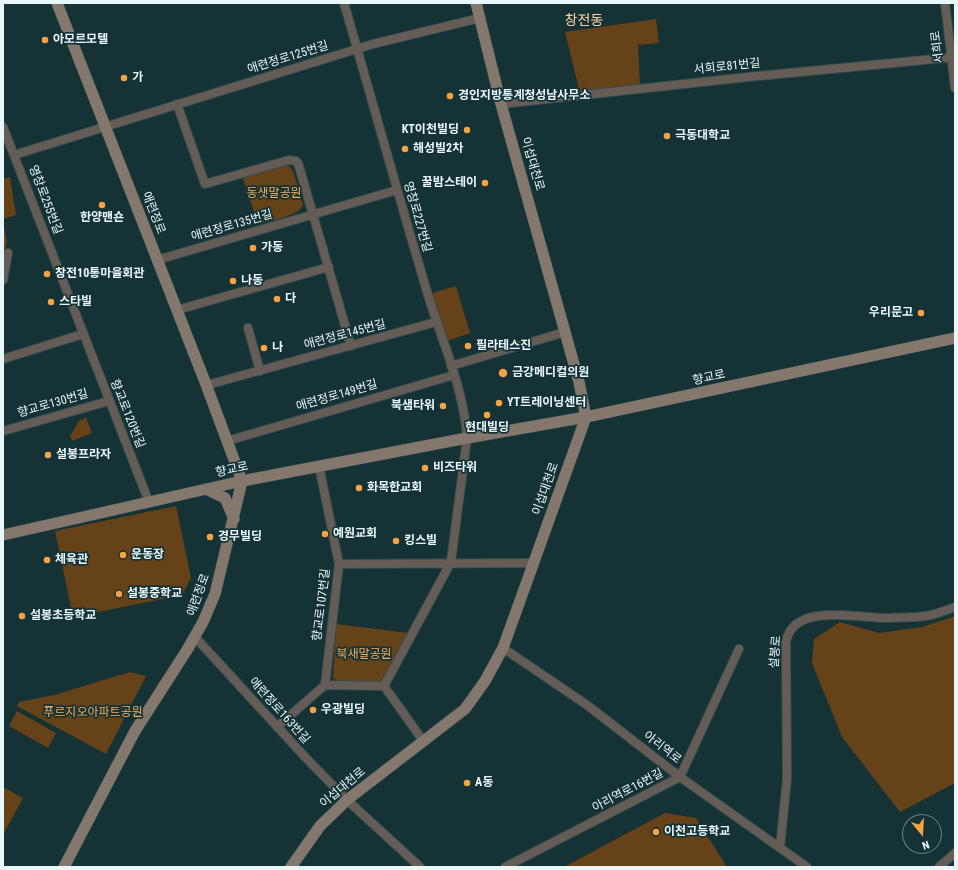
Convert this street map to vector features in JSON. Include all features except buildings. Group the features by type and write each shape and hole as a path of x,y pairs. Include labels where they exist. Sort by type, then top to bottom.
{"street":[{"name":"애련정로","path":"57,3 207,385 242,481 234,521 215,594 195,637 135,731 64,867"},
{"name":"영창로227번길","path":"344,3 436,322 454,375 465,420 467,438"},
{"name":"이섭대천로","path":"291,867 320,826 346,800 455,718 474,698 503,648 586,417 579,382 501,104 476,3"},
{"name":"서희로","path":"944,3 953,57 955,88"},
{"name":"애련정로125번길","path":"105,126 358,49 480,18"},
{"name":"서희로81번길","path":"501,104 770,74 953,57"},
{"path":"177,104 205,184 289,160 296,161 300,166 351,346"},
{"path":"14,155 105,126"},
{"name":"영창로255번길","path":"3,127 63,282"},
{"name":"애련정로135번길","path":"157,260 397,190"},
{"path":"3,280 8,253"},
{"path":"177,310 329,268"},
{"name":"향교로120번길","path":"63,282 150,502"},
{"name":"애련정로145번길","path":"207,385 436,322"},
{"path":"248,328 260,371"},
{"path":"451,366 565,332"},
{"path":"3,360 83,334"},
{"name":"향교로","path":"4,532 150,502 242,481 586,417 955,338"},
{"name":"애련정로149번길","path":"227,441 454,375"},
{"name":"향교로130번길","path":"3,431 109,401"},
{"path":"384,686 451,562 467,438"},
{"name":"향교로107번길","path":"319,466 339,564 325,685"},
{"path":"205,489 219,494 227,500 234,521"},
{"path":"339,564 451,562 533,563"},
{"name":"설봉로","path":"780,847 787,779 786,642 787,634 791,627 798,621 808,618 854,615 884,618 927,616 955,607"},
{"name":"애련정로163번길","path":"195,637 346,800 420,867"},
{"name":"아리역로","path":"503,648 587,705 680,777 807,867"},
{"name":"아리역로16번길","path":"505,867 680,777 739,649"},
{"path":"277,727 325,685 384,686"},
{"path":"384,686 424,742"},
{"path":"940,867 955,853"}],"green space":[{"path":"656,19 659,43 638,45 640,87 586,92 579,89 565,32"},
{"name":"동샛말공원","path":"283,166 289,166 293,171 303,204 297,212 291,215 258,224 243,178"},
{"path":"10,177 16,215 3,219 3,179"},
{"path":"3,222 7,241 3,257"},
{"path":"456,286 470,333 447,341 432,293"},
{"path":"86,417 92,433 72,441 70,436 79,421"},
{"name":"운동장","path":"176,506 191,578 182,595 73,617 55,531"},
{"path":"955,616 955,783 900,812 842,737 812,663 814,639 840,622 879,633 922,627"},
{"name":"북새말공원","path":"336,624 408,633 383,684 337,681 333,678"},
{"name":"푸르지오아파트공원","path":"130,672 146,676 106,754 17,706 19,702 54,695"},
{"path":"17,711 56,733 48,748 9,726"},
{"path":"3,787 23,798 3,835"},
{"path":"665,813 696,818 727,867 564,867"}],"place":[{"name":"아모르모텔","path":"45,40"},
{"name":"가","path":"124,78"},
{"name":"경인지방통계청성남사무소","path":"450,96"},
{"name":"KT이천빌딩","path":"467,130"},
{"name":"극동대학교","path":"667,136"},
{"name":"해성빌2차","path":"405,149"},
{"name":"꿀밤스테이","path":"485,183"},
{"name":"한양맨숀","path":"102,205"},
{"name":"가동","path":"253,248"},
{"name":"창전10통마을회관","path":"47,274"},
{"name":"나동","path":"233,281"},
{"name":"다","path":"277,299"},
{"name":"스타빌","path":"51,302"},
{"name":"우리문고","path":"921,313"},
{"name":"필라테스진","path":"468,346"},
{"name":"나","path":"264,348"},
{"name":"금강메디컬의원","path":"503,373"},
{"name":"YT트레이닝센터","path":"499,403"},
{"name":"북샘타워","path":"443,406"},
{"name":"현대빌딩","path":"487,415"},
{"name":"설봉프라자","path":"48,455"},
{"name":"비즈타워","path":"425,468"},
{"name":"화목한교회","path":"359,488"},
{"name":"예원교회","path":"325,534"},
{"name":"경무빌딩","path":"210,537"},
{"name":"킹스빌","path":"396,541"},
{"name":"운동장","path":"123,555"},
{"name":"체육관","path":"47,560"},
{"name":"설봉중학교","path":"119,594"},
{"name":"설봉초등학교","path":"22,616"},
{"name":"우광빌딩","path":"313,710"},
{"name":"A동","path":"467,783"},
{"name":"이천고등학교","path":"656,832"}],"district":[{"name":"창전동","path":"584,21"}]}
